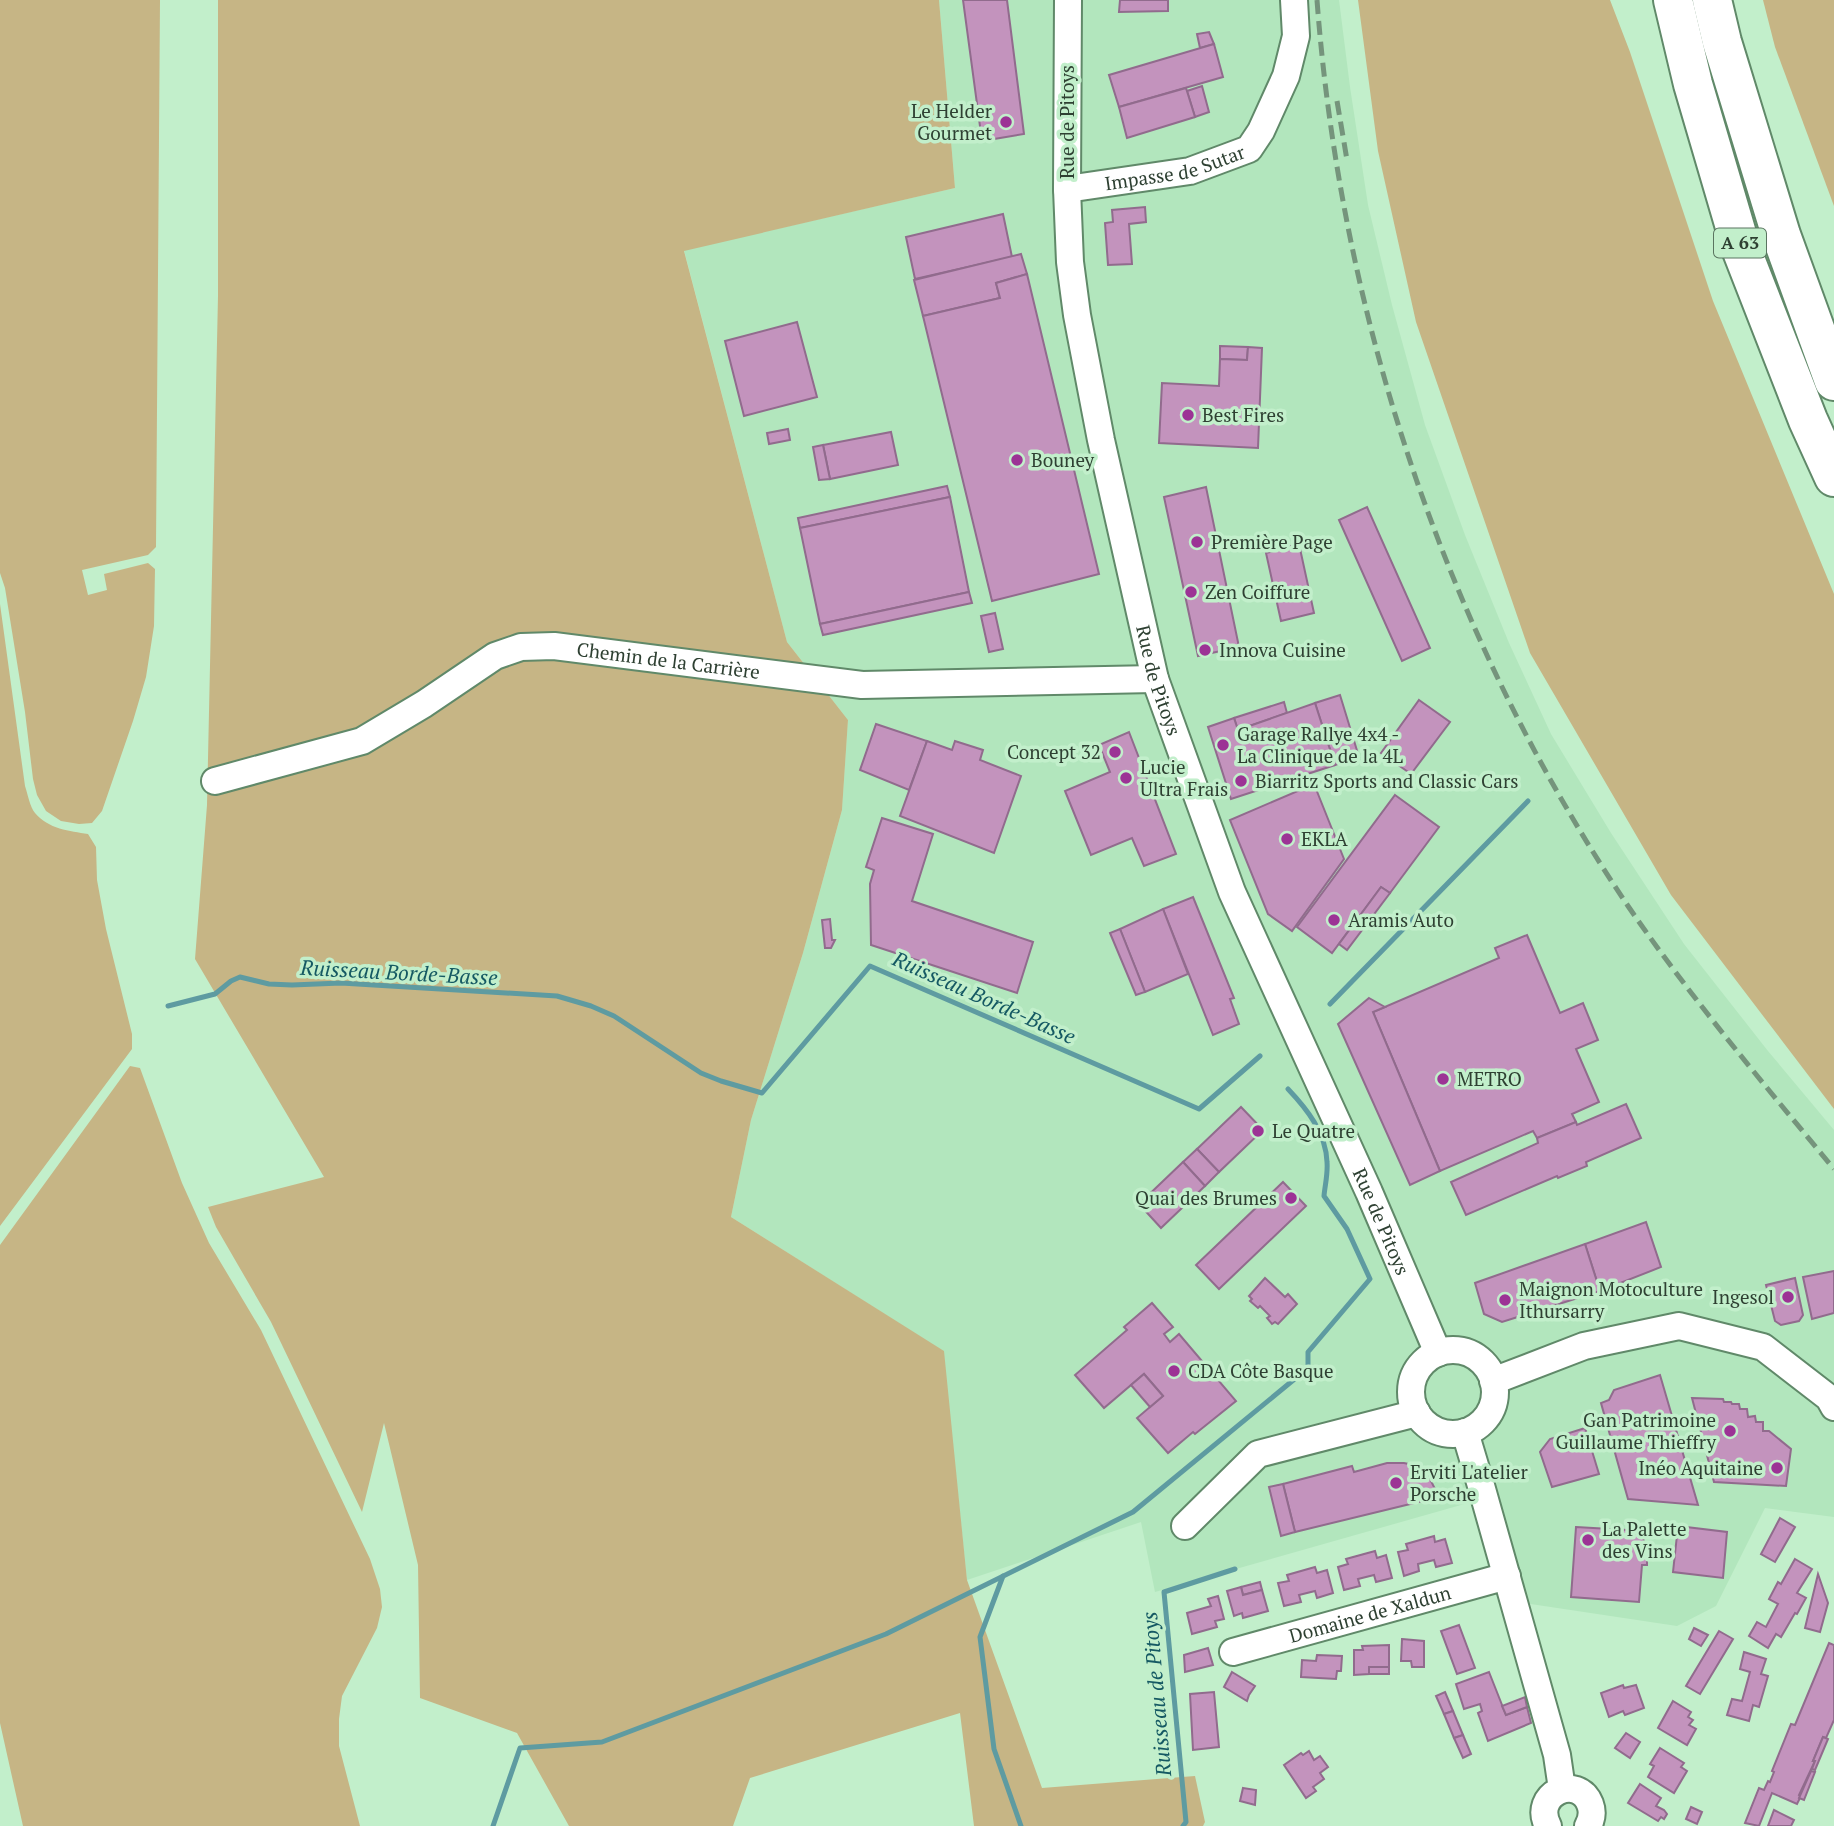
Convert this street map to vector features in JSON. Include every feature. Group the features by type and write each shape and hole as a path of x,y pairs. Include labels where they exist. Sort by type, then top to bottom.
{"highway":[{"name":"A 63","path":"1673,0 1693,84 1742,251 1808,421 1834,477"},
{"name":"A 63","path":"1712,0 1722,42 1782,235 1834,381"}],"street":[{"name":"Rue de Pitoys","path":"1068,0 1067,189 1070,262 1077,315 1101,440 1155,679 1232,892 1369,1192 1438,1353"},
{"name":"Impasse de Sutar","path":"1067,189 1190,171 1249,149 1261,131 1286,76 1296,36 1294,0"},
{"name":"Chemin de la Carrière","path":"215,781 362,741 424,704 495,656 521,647 554,646 862,685 1155,679"},
{"path":"1493,1381 1584,1346 1679,1326 1763,1347 1829,1398 1834,1406"},
{"path":"1452,1350 1465,1352 1487,1368 1493,1381 1492,1406 1486,1418 1465,1432 1451,1434 1437,1431 1425,1424 1412,1402 1413,1378 1428,1358 1438,1353 1452,1350"},
{"path":"1185,1527 1258,1454 1417,1413"},
{"path":"1465,1432 1557,1755 1562,1789"},
{"name":"Domaine de Xaldun","path":"1233,1652 1507,1576"},
{"path":"1548,1826 1544,1813 1545,1805 1562,1789 1577,1791 1588,1800 1592,1825"}],"shaded area":[{"path":"0,0 160,0 156,547 148,555 82,570 88,595 107,590 104,574 148,563 155,569 154,626 146,677 133,721 102,811 92,823 61,821 46,811 37,795 5,588 0,573"},
{"path":"218,0 939,0 955,188 684,251 787,642 848,720 842,810 803,953 751,1120 731,1217 944,1351 967,1580 1042,1788 1195,1776 1205,1822 1203,1826 974,1826 960,1713 750,1778 733,1826 569,1826 517,1733 420,1698 418,1565 384,1423 362,1512 271,1322 216,1227 208,1207 324,1177 195,959 207,805 218,296"},
{"path":"939,0 1339,0 1368,205 1392,305 1425,425 1465,535 1509,643 1551,734 1611,833 1684,944 1834,1130 1834,1517 1765,1508 1716,1606 1677,1626 1524,1603 1475,1501 1155,1592 1141,1522 967,1580 943,1351 731,1217 751,1120 803,953 842,810 848,720 787,642 684,250 955,188"},
{"path":"1358,0 1610,0 1713,301 1834,594 1834,1109 1671,895 1530,653 1416,322 1378,151"},
{"path":"1763,0 1834,0 1834,206 1775,47"},
{"path":"0,604 29,801 35,813 46,823 88,834 96,847 97,880 132,1034 132,1049 0,1226"},
{"path":"130,1066 140,1068 182,1183 209,1243 261,1330 370,1559 380,1589 382,1607 377,1628 342,1696 339,1719 339,1746 360,1826 23,1826 0,1723 0,1245"}],"building":[{"path":"963,0 1007,0 1024,134 982,141"},
{"path":"1120,0 1168,0 1168,11 1119,12"},
{"path":"1209,32 1214,44 1200,48 1197,34"},
{"path":"1214,44 1223,77 1119,107 1109,75"},
{"path":"1202,86 1209,112 1195,117 1187,91"},
{"path":"1186,88 1195,117 1127,138 1119,107"},
{"path":"1145,207 1146,222 1129,224 1132,264 1108,265 1105,223 1113,222 1112,210"},
{"path":"1003,214 1012,257 915,279 906,237"},
{"path":"1021,254 1027,274 996,283 1000,298 923,316 914,280"},
{"path":"1027,274 1099,574 992,601 923,316 1000,298 996,283"},
{"path":"797,322 817,397 744,416 725,341"},
{"path":"1220,346 1248,347 1247,360 1220,359"},
{"path":"1248,347 1262,348 1258,448 1159,443 1162,383 1219,386 1220,359 1247,360"},
{"path":"788,429 790,440 769,444 767,433"},
{"path":"891,432 898,465 830,479 823,445"},
{"path":"823,445 830,479 819,480 813,447"},
{"path":"947,486 950,497 800,528 798,518"},
{"path":"1206,487 1239,647 1198,656 1164,497"},
{"path":"950,497 969,592 820,624 800,528"},
{"path":"1367,507 1430,648 1402,661 1339,520"},
{"path":"1299,544 1314,613 1281,621 1266,553"},
{"path":"969,592 972,603 823,635 820,624"},
{"path":"995,613 1003,649 989,652 981,616"},
{"path":"1340,695 1359,757 1335,765 1315,703"},
{"path":"1419,700 1450,722 1411,774 1381,753"},
{"path":"1284,702 1287,713 1238,730 1234,718"},
{"path":"1315,703 1335,765 1231,799 1208,727 1234,718 1238,730"},
{"path":"876,724 927,741 909,790 860,770"},
{"path":"1129,732 1176,854 1144,866 1132,838 1091,855 1065,791 1110,772 1099,745"},
{"path":"927,741 952,750 955,741 983,750 980,760 1021,776 994,853 900,816"},
{"name":"EKLA","path":"1314,784 1344,859 1292,931 1268,914 1230,820"},
{"path":"1395,795 1439,827 1390,893 1381,887 1332,953 1297,927"},
{"path":"882,818 933,834 912,901 1033,942 1017,993 871,945 870,884 874,870 866,867"},
{"path":"1381,887 1390,893 1347,950 1339,944"},
{"path":"1193,897 1234,998 1230,999 1239,1024 1213,1035 1163,909"},
{"path":"1163,909 1188,974 1145,992 1120,929"},
{"path":"830,919 832,940 835,940 831,948 825,948 822,920"},
{"path":"1120,929 1145,992 1136,995 1110,933"},
{"path":"1527,935 1560,1013 1583,1003 1598,1040 1576,1049 1599,1102 1572,1114 1576,1122 1537,1138 1533,1131 1440,1171 1373,1012 1499,958 1495,948"},
{"path":"1369,998 1385,1007 1373,1012 1440,1171 1410,1185 1338,1024"},
{"path":"1626,1104 1641,1138 1586,1162 1587,1166 1466,1215 1451,1182 1538,1143 1537,1138 1576,1122 1577,1125"},
{"path":"1241,1107 1263,1130 1219,1172 1197,1149"},
{"path":"1197,1149 1219,1172 1205,1186 1183,1162"},
{"path":"1183,1162 1205,1186 1161,1228 1139,1204"},
{"path":"1283,1182 1306,1206 1219,1289 1196,1265"},
{"path":"1646,1222 1661,1267 1600,1291 1585,1244"},
{"path":"1585,1244 1600,1291 1502,1322 1484,1314 1475,1283"},
{"path":"1834,1271 1834,1313 1812,1319 1803,1277"},
{"path":"1265,1278 1285,1297 1288,1294 1297,1304 1278,1324 1272,1324 1267,1318 1270,1316 1250,1301 1252,1299 1249,1296"},
{"path":"1795,1278 1803,1315 1799,1321 1781,1325 1775,1321 1766,1285"},
{"path":"1152,1303 1173,1327 1164,1334 1170,1342 1179,1334 1236,1401 1168,1453 1137,1418 1163,1396 1144,1374 1104,1408 1075,1375 1127,1330 1124,1327"},
{"path":"1144,1374 1163,1396 1150,1407 1131,1385"},
{"path":"1660,1375 1698,1505 1628,1499 1601,1403 1609,1400 1614,1390"},
{"path":"1692,1398 1723,1399 1724,1402 1739,1404 1740,1409 1747,1409 1748,1417 1755,1416 1756,1422 1763,1422 1763,1431 1769,1431 1791,1449 1786,1486 1714,1482"},
{"path":"1585,1428 1599,1474 1552,1487 1540,1452 1550,1439"},
{"path":"1387,1463 1404,1463 1426,1471 1439,1497 1295,1532 1283,1484 1352,1466 1354,1472"},
{"path":"1283,1484 1295,1532 1281,1536 1269,1487"},
{"path":"1780,1518 1795,1527 1775,1562 1761,1554"},
{"path":"1678,1526 1727,1532 1723,1578 1673,1572"},
{"path":"1576,1527 1644,1531 1643,1558 1647,1558 1647,1565 1642,1565 1639,1602 1571,1597"},
{"path":"1434,1536 1435,1542 1445,1539 1452,1563 1436,1567 1434,1560 1418,1564 1419,1571 1404,1576 1398,1552 1408,1550 1406,1544"},
{"path":"1375,1551 1377,1558 1386,1555 1392,1578 1376,1582 1374,1575 1358,1579 1360,1586 1344,1590 1338,1567 1348,1564 1346,1559"},
{"path":"1795,1559 1812,1569 1797,1593 1806,1598 1781,1637 1776,1634 1768,1648 1749,1636 1757,1622 1766,1627 1778,1604 1769,1599"},
{"path":"1315,1567 1317,1573 1327,1570 1333,1593 1317,1598 1315,1591 1299,1595 1301,1602 1284,1606 1278,1583 1289,1581 1287,1575"},
{"path":"1818,1574 1828,1603 1820,1632 1805,1628"},
{"path":"1260,1582 1262,1590 1243,1595 1241,1587"},
{"path":"1241,1587 1243,1595 1262,1590 1268,1611 1243,1618 1242,1613 1234,1616 1227,1591"},
{"path":"1218,1596 1224,1619 1215,1621 1217,1627 1192,1634 1187,1613 1211,1606 1208,1599"},
{"path":"1459,1625 1475,1668 1457,1674 1441,1631"},
{"path":"1694,1628 1708,1635 1701,1646 1689,1639"},
{"path":"1719,1631 1733,1639 1700,1694 1686,1686"},
{"path":"1402,1639 1424,1641 1424,1667 1412,1667 1411,1661 1401,1661"},
{"path":"1829,1643 1834,1645 1834,1720 1826,1738 1823,1737 1799,1795 1801,1796 1797,1804 1772,1793 1759,1826 1745,1823 1759,1788 1764,1790 1768,1781 1770,1782 1791,1724 1795,1725"},
{"path":"1389,1645 1389,1667 1369,1667 1369,1674 1354,1675 1354,1650 1363,1650 1362,1646"},
{"path":"1208,1648 1213,1665 1185,1672 1184,1655"},
{"path":"1744,1652 1766,1659 1761,1674 1768,1676 1759,1707 1753,1705 1749,1721 1727,1715 1732,1699 1742,1701 1750,1672 1740,1669"},
{"path":"1317,1655 1342,1656 1341,1671 1337,1671 1336,1679 1301,1677 1302,1660 1316,1661"},
{"path":"1369,1667 1389,1667 1389,1674 1369,1674"},
{"path":"1232,1672 1255,1686 1247,1701 1224,1687"},
{"path":"1489,1672 1506,1715 1527,1707 1531,1723 1488,1741 1478,1713 1482,1711 1480,1704 1464,1709 1456,1684"},
{"path":"1623,1685 1624,1688 1636,1685 1644,1708 1625,1715 1623,1711 1609,1717 1601,1693"},
{"path":"1214,1692 1219,1747 1193,1750 1190,1694"},
{"path":"1445,1692 1453,1711 1444,1714 1436,1696"},
{"path":"1525,1697 1527,1707 1506,1715 1502,1706"},
{"path":"1673,1701 1691,1712 1688,1717 1693,1720 1689,1725 1696,1729 1687,1745 1658,1728"},
{"path":"1453,1711 1463,1735 1454,1738 1444,1714"},
{"path":"1626,1733 1640,1742 1630,1758 1615,1748"},
{"path":"1463,1735 1471,1754 1463,1758 1454,1738"},
{"path":"1823,1737 1828,1739 1815,1770 1812,1769 1813,1761"},
{"path":"1660,1748 1684,1763 1681,1767 1687,1771 1674,1793 1648,1777 1654,1766 1650,1764"},
{"path":"1309,1751 1314,1760 1320,1756 1328,1767 1320,1773 1324,1779 1313,1787 1316,1791 1306,1798 1284,1765 1301,1753 1303,1755"},
{"path":"1811,1771 1815,1772 1804,1800 1799,1798"},
{"path":"1640,1784 1661,1798 1656,1806 1667,1814 1664,1819 1661,1817 1658,1821 1628,1803"},
{"path":"1243,1788 1256,1790 1255,1805 1240,1801"},
{"path":"1691,1807 1702,1812 1697,1824 1686,1819"},
{"path":"1774,1810 1794,1820 1791,1826 1768,1826"}],"waterway":[{"name":"Ruisseau Borde-Basse","path":"1330,1004 1528,801"},
{"name":"Ruisseau Borde-Basse","path":"168,1006 215,994 240,977 269,984 341,983 557,996 614,1016 701,1073 762,1093 870,966 1199,1109 1260,1056"},
{"path":"493,1826 520,1748 602,1742 886,1634 1133,1512 1308,1368 1308,1352 1370,1279 1347,1229 1324,1196 1327,1162 1319,1131 1288,1089"},
{"name":"Ruisseau de Pitoys","path":"1183,1826 1186,1822 1164,1592 1235,1569"},
{"path":"1003,1576 980,1637 994,1749 1021,1826"}],"railway":[{"path":"1317,0 1330,120 1350,239 1378,357 1414,473 1457,586 1507,697 1564,804 1628,906 1702,1007 1834,1169"},
{"path":"1337,101 1347,160"}],"place":[{"name":"Le Helder Gourmet","path":"1006,122"},
{"name":"Best Fires","path":"1188,415"},
{"name":"Bouney","path":"1017,460"},
{"name":"Première Page","path":"1197,542"},
{"name":"Zen Coiffure","path":"1191,592"},
{"name":"Innova Cuisine","path":"1205,650"},
{"name":"Garage Rallye 4x4 - La Clinique de la 4L","path":"1223,745"},
{"name":"Concept 32","path":"1115,752"},
{"name":"Lucie Ultra Frais","path":"1126,778"},
{"name":"Biarritz Sports and Classic Cars","path":"1241,781"},
{"name":"EKLA","path":"1287,839"},
{"name":"Aramis Auto","path":"1334,920"},
{"name":"METRO","path":"1443,1079"},
{"name":"Le Quatre","path":"1258,1131"},
{"name":"Quai des Brumes","path":"1291,1198"},
{"name":"Ingesol","path":"1788,1297"},
{"name":"Maignon Motoculture Ithursarry","path":"1505,1300"},
{"name":"CDA Côte Basque","path":"1174,1371"},
{"name":"Gan Patrimoine Guillaume Thieffry","path":"1730,1431"},
{"name":"Inéo Aquitaine","path":"1777,1468"},
{"name":"Erviti L'atelier Porsche","path":"1396,1483"},
{"name":"La Palette des Vins","path":"1588,1540"}]}
